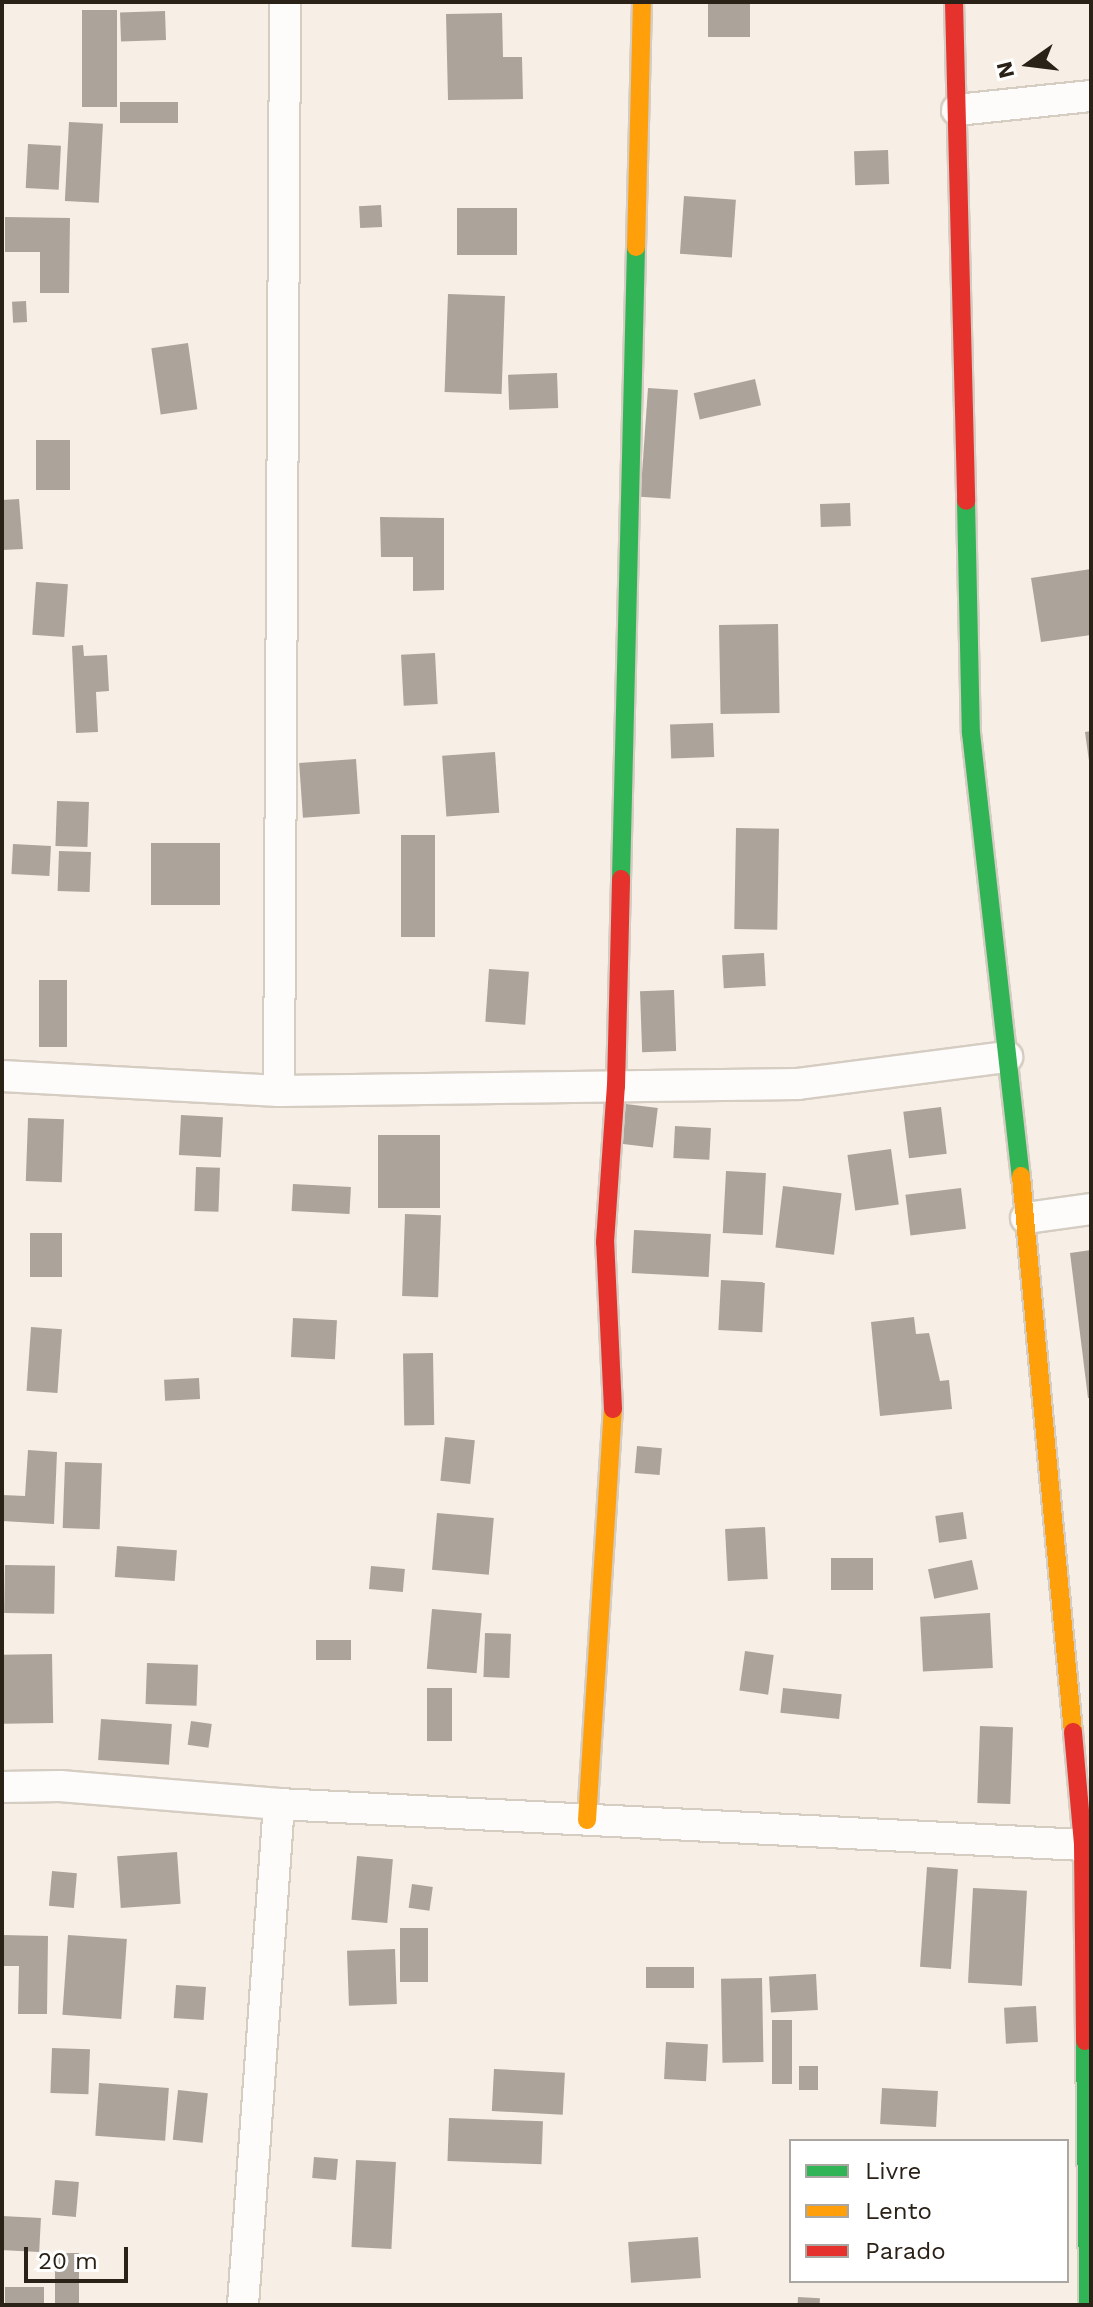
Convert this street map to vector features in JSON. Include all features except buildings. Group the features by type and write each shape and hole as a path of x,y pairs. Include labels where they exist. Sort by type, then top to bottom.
{"street":[{"path":"279,1091 285,2"},
{"path":"587,1820 615,1377 605,1242 616,1086 642,2"},
{"path":"954,2 971,733 1026,1218 1083,1845 1087,1932 1088,2305"},
{"path":"957,110 1091,96"},
{"path":"2,1076 279,1091 798,1084 1007,1057"},
{"path":"1026,1218 1091,1209"},
{"path":"2,1787 60,1786 279,1804 1083,1845"},
{"path":"243,2305 279,1804"}],"traffic: fast":[{"path":"621,879 636,247"},
{"path":"966,501 971,733 1021,1176"},
{"path":"1085,2041 1088,2305"}],"traffic: slow":[{"path":"636,247 642,2"},
{"path":"1021,1176 1073,1732"},
{"path":"587,1820 613,1409"}],"traffic: jam":[{"path":"954,2 966,501"},
{"path":"613,1409 605,1242 616,1086 621,879"},
{"path":"1073,1732 1083,1845 1085,2041"}]}
